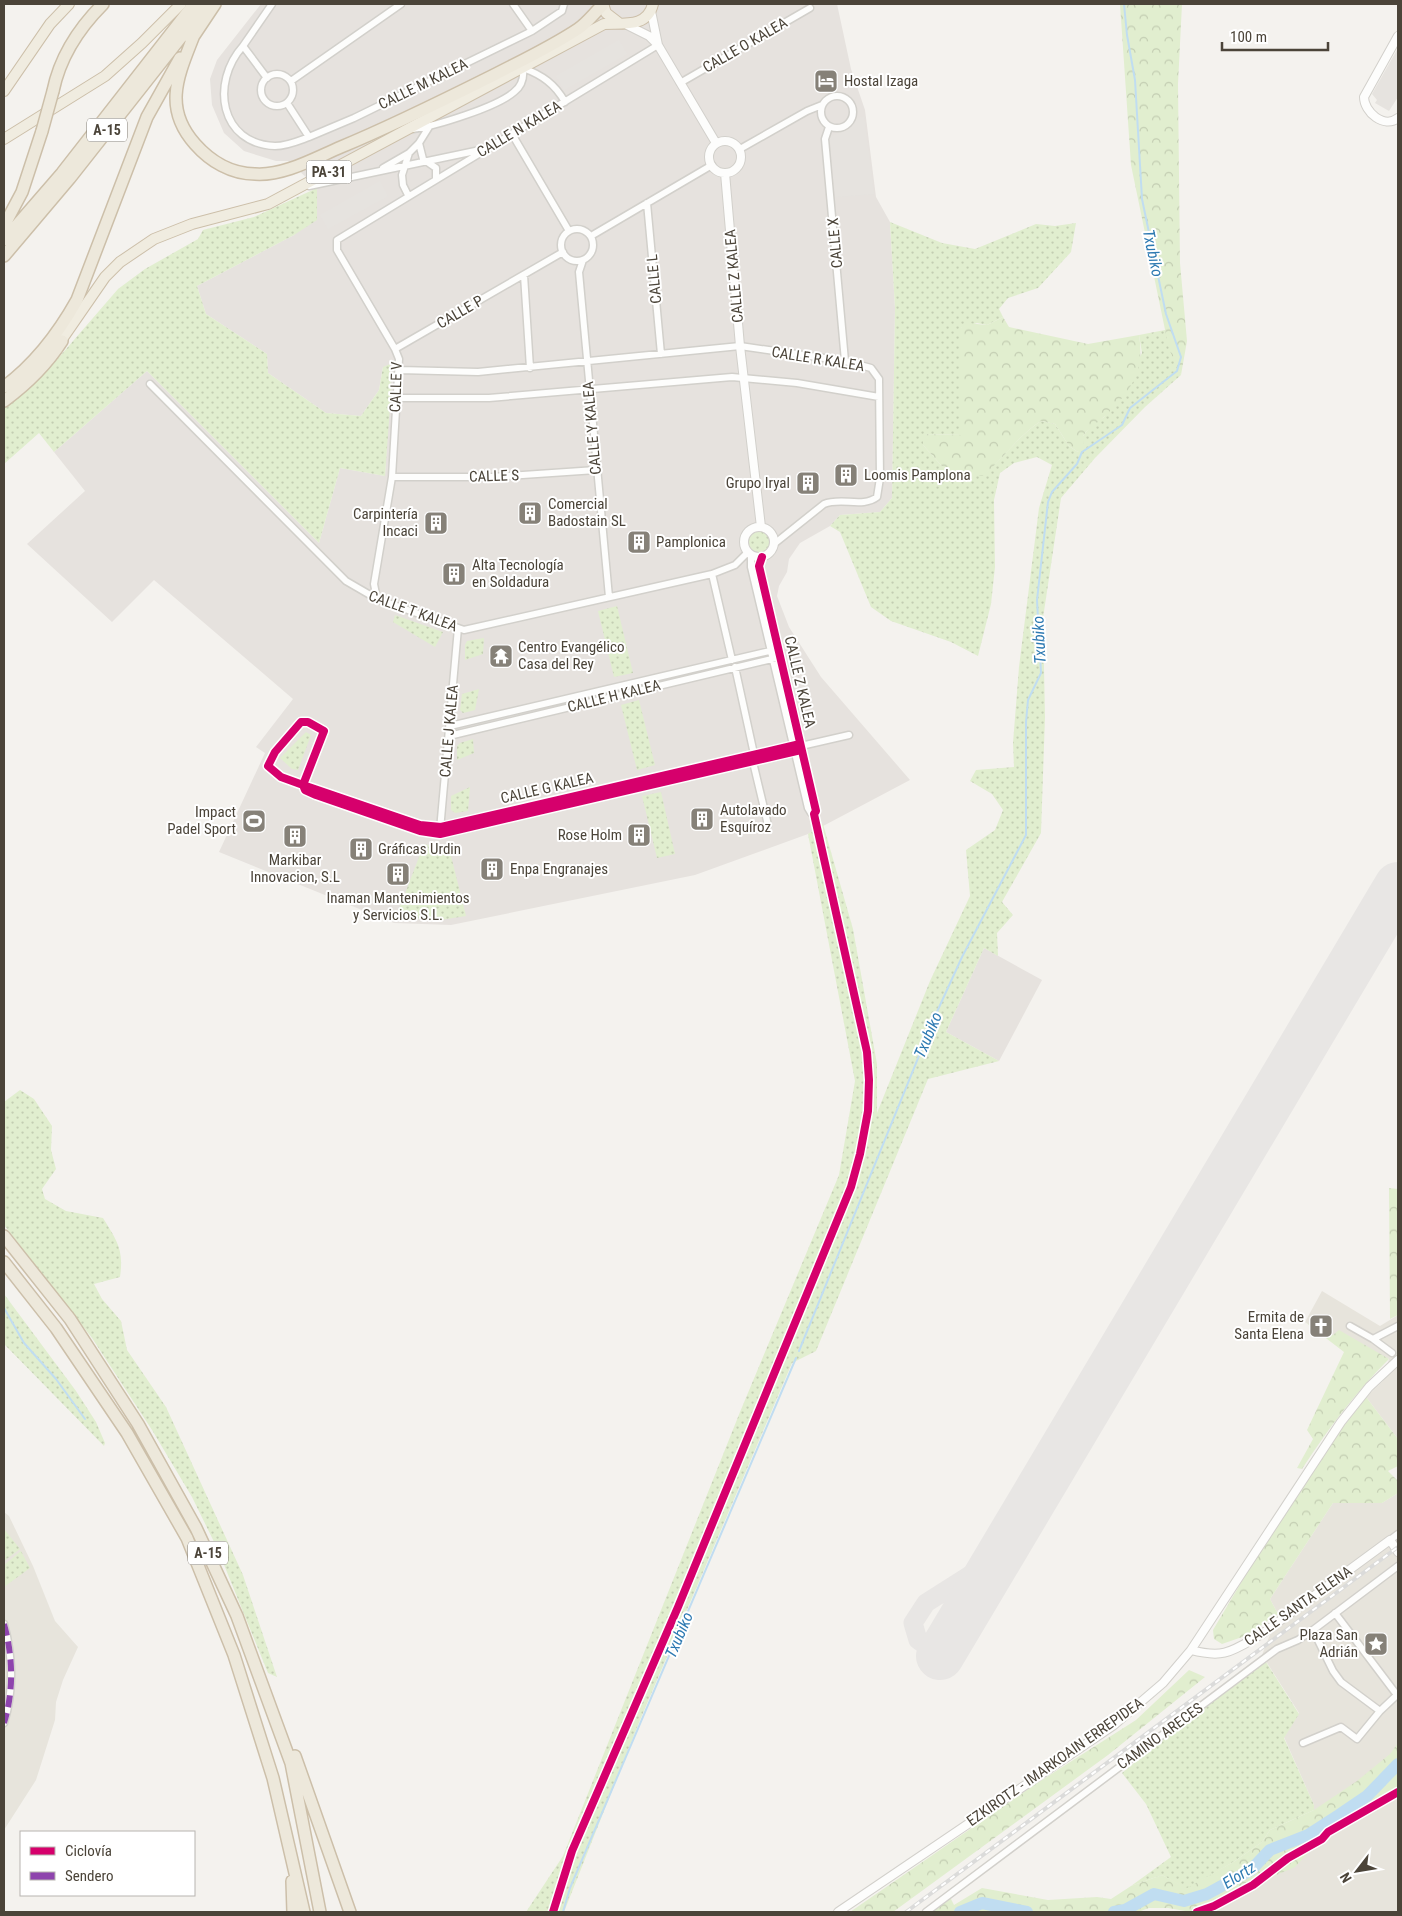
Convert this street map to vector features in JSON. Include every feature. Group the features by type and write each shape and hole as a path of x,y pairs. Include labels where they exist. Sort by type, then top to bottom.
{"highway":[{"path":"4,91 50,24 70,4"},
{"path":"4,226 22,192 42,131 57,69 84,22 103,4"},
{"path":"4,139 105,76 181,4"},
{"name":"A-15","path":"4,240 62,173 194,4"},
{"name":"A-15","path":"4,256 70,178 208,4"},
{"path":"4,387 32,363 69,315 88,276 147,117 166,80 215,4"},
{"path":"194,35 176,83 176,101 180,119 192,140 211,160 224,167 255,174 286,169 404,121 531,56 580,28 603,4 606,13 623,24"},
{"name":"PA-31","path":"4,395 36,368 62,341 105,277 136,250 174,230 268,204 604,24 636,24 653,6"},
{"path":"4,401 35,376 50,360 62,341"},
{"name":"A-15","path":"4,1236 70,1319 138,1424 196,1528 237,1616 291,1763 320,1912"},
{"name":"A-15","path":"4,1262 56,1328 127,1433 187,1538 237,1665 273,1778 304,1912"},
{"path":"237,1616 253,1644 350,1912"},
{"path":"292,1857 293,1912"}],"street":[{"path":"267,78 243,46 272,4"},
{"path":"291,81 401,4"},
{"path":"513,4 532,31"},
{"name":"CALLE M KALEA","path":"243,46 232,57 227,69 222,98 233,125 244,134 260,142 275,146 309,137 354,118 532,31 562,11 564,4"},
{"path":"653,6 658,45"},
{"name":"CALLE O KALEA","path":"680,83 810,8"},
{"path":"623,24 649,36 658,45 716,143"},
{"path":"1398,36 1364,97 1364,104 1368,112 1383,121 1390,122 1398,118"},
{"name":"CALLE N KALEA","path":"378,213 658,45"},
{"path":"410,129 429,127 480,109 514,93 524,77 523,68 542,76 554,86 565,102"},
{"path":"277,74 287,77 291,81 293,96 287,103 276,106 266,102 263,98 262,87 267,78 277,74"},
{"path":"740,149 807,111 822,105 830,98 840,97 846,99 852,108 852,118 845,126 838,128 829,126 822,117 822,105"},
{"path":"287,103 309,137"},
{"name":"CALLE X","path":"829,126 826,139 845,361"},
{"path":"378,171 409,153 419,144 429,127"},
{"path":"512,134 569,231"},
{"path":"721,141 732,142 740,149 741,162 737,168 725,173 718,172 712,165 709,154 716,143 721,141"},
{"path":"419,144 421,156 436,168 436,178"},
{"path":"300,188 486,148"},
{"path":"408,195 402,179 409,153"},
{"path":"591,236 712,165"},
{"name":"CALLE Z KALEA","path":"725,173 740,346 761,527"},
{"name":"CALLE L","path":"647,203 660,354"},
{"name":"CALLE V","path":"377,599 374,584 392,477 399,370 395,348 338,250 337,240 378,213"},
{"path":"581,230 591,236 593,242 591,252 583,260 574,260 563,252 562,240 569,231 581,230"},
{"name":"CALLE P","path":"395,348 563,252"},
{"name":"CALLE Y KALEA","path":"583,260 579,272 609,598"},
{"path":"524,275 530,368"},
{"name":"CALLE R KALEA","path":"397,398 489,398 732,377 797,383 879,398 877,373 871,368 845,361 740,346 478,372 399,370"},
{"name":"CALLE T KALEA","path":"150,384 346,581 377,599 458,628 470,630 712,574 735,565 750,553"},
{"path":"774,544 824,504 865,502 877,496 880,478 879,398"},
{"name":"CALLE S","path":"392,477 492,477 596,470"},
{"path":"761,527 773,535 774,544 771,552 762,557 750,553 745,546 745,537 752,529 761,527"},
{"name":"CALLE Z KALEA","path":"553,1912 572,1851 678,1607 851,1187 868,1112 869,1080 866,1052 814,814 808,808 798,747 751,566 750,553"},
{"name":"CALLE Z KALEA","path":"762,557 759,566 774,650"},
{"path":"712,574 732,660"},
{"name":"CALLE J KALEA","path":"440,831 458,628"},
{"name":"CALLE H KALEA","path":"450,726 774,650"},
{"name":"CALLE H KALEA","path":"449,736 776,657"},
{"path":"735,667 768,825"},
{"name":"CALLE G KALEA","path":"303,785 324,731 308,722 301,722 275,752 268,766 281,777 303,785 420,825 440,831 849,735"},
{"path":"1350,1326 1373,1339 1392,1353"},
{"path":"1373,1339 1398,1326"},
{"name":"EZKIROTZ - IMARKOAIN ERREPIDEA","path":"838,1912 1114,1725 1163,1683 1191,1650 1341,1422 1369,1387 1398,1360"},
{"name":"CALLE SANTA ELENA","path":"1191,1650 1221,1656 1242,1646 1262,1634 1398,1534"},
{"path":"1390,1540 1398,1552"},
{"name":"CAMINO ARECES","path":"926,1912 1277,1649 1298,1640 1313,1630 1398,1566"},
{"path":"1303,1743 1341,1727 1357,1739 1380,1711 1398,1694 1335,1613"},
{"path":"4,1624 11,1663 9,1703 4,1723"},
{"path":"1313,1630 1341,1682 1380,1711"}],"shaded area":[{"path":"261,4 837,4 851,69 865,110 876,197 890,222 895,308 892,498 880,512 840,515 830,526 800,543 789,559 787,572 779,586 777,596 789,627 821,677 910,780 808,834 695,875 451,925 394,923 219,852 265,753 256,747 293,699 154,580 112,622 27,544 85,491 54,452 147,371 319,543 340,468 385,476 391,374 383,367 379,390 361,416 326,413 268,373 267,354 206,314 197,286 294,235 317,187 288,161 276,161 244,151 224,133 212,105 210,79 217,60"},
{"path":"619,40 627,54 564,90 556,76"},
{"path":"1398,48 1398,97 1389,111 1375,103 1377,100 1372,94"},
{"path":"864,117 874,194 835,197 830,137 847,129 857,118"},
{"path":"380,181 388,196 328,229 320,215"},
{"path":"984,948 1042,980 999,1061 946,1032"},
{"path":"1322,1291 1380,1326 1398,1315 1398,1439 1366,1397 1383,1381 1389,1359 1333,1335 1323,1333 1305,1322"},
{"path":"1398,1493 1398,1912 1191,1912 1234,1893 1314,1810 1314,1805 1284,1737 1299,1713 1262,1655 1278,1614 1270,1599 1333,1503 1382,1503"},
{"path":"4,1512 9,1516 33,1566 55,1621 78,1647 63,1680 56,1702 55,1720 36,1780 4,1830"}],"green space":[{"path":"1120,4 1182,4 1178,84 1180,263 1187,341 1181,375 1169,349 1131,165"},
{"path":"317,188 317,220 294,235 197,286 206,314 267,354 268,373 326,413 361,416 379,390 383,367 390,364 391,393 385,476 340,468 319,543 147,371 54,452 39,433 4,464 4,407 48,370 118,289 145,269 198,239 203,230 254,217"},
{"path":"890,222 942,243 975,249 1036,224 1055,226 1076,223 1071,252 1038,288 1008,298 999,309 1003,317 987,325 977,323 961,328 961,435 923,434 923,445 949,474 983,475 1025,433 1041,421 1055,424 1069,446 1078,452 1083,436 1090,427 1104,417 1142,353 1139,335 1165,330 1181,375 1145,407 1095,458 1061,498 1043,618 1045,717 1041,833 1002,902 1013,915 997,933 998,956 984,948 946,1032 999,1061 928,1079 816,1351 792,1363 640,1720 564,1912 526,1912 563,1856 740,1412 839,1175 855,1081 808,834 823,824 853,929 877,1064 877,1113 930,981 970,896 966,850 995,830 1003,810 992,794 970,781 976,770 1014,767 1013,743 1019,667 1039,508 1052,465 1037,457 1014,463 1000,473 994,500 995,567 991,604 978,656 951,642 891,621 871,607 840,532 830,526 840,515 880,512 892,498 895,308"},
{"path":"1003,317 1009,327 1088,344 1139,335 1140,359 1138,370 1123,397 1083,436 1084,443 1078,452 1069,446 1055,424 1041,421 1025,433 983,476 949,474 923,445 923,434 961,435 961,328 967,323 987,325"},
{"path":"760,530 768,534 772,542 768,550 760,554 752,550 748,542 752,534"},
{"path":"617,606 633,673 614,677 598,611"},
{"path":"395,615 443,632 435,647 393,622"},
{"path":"484,638 483,654 465,660 465,645 467,641"},
{"path":"479,689 475,710 463,713 460,710 462,694"},
{"path":"639,700 655,765 637,770 621,705"},
{"path":"306,732 311,735 298,770 292,769 280,758"},
{"path":"473,739 474,753 457,760 457,746 460,743"},
{"path":"470,787 468,811 455,813 451,810 451,796"},
{"path":"661,792 675,854 657,858 642,796"},
{"path":"424,844 436,847 448,844 466,916 440,920 396,917"},
{"path":"20,1090 34,1099 52,1126 51,1150 56,1169 42,1189 45,1199 66,1211 103,1218 116,1239 121,1259 120,1277 94,1284 102,1299 121,1321 127,1350 166,1407 243,1575 277,1677 268,1673 218,1550 192,1497 152,1430 92,1338 4,1225 4,1102"},
{"path":"1389,1188 1398,1189 1398,1315 1390,1319"},
{"path":"4,1294 76,1391 96,1422 105,1443 104,1446 4,1344"},
{"path":"1305,1322 1323,1333 1333,1335 1339,1330 1389,1359 1342,1412 1302,1469 1297,1468 1313,1439 1307,1430 1344,1352"},
{"path":"1366,1397 1398,1439 1398,1466 1388,1471 1398,1481 1398,1493 1382,1503 1333,1503 1270,1599 1278,1614 1245,1636 1222,1644 1214,1639 1213,1630 1258,1554 1324,1452"},
{"path":"4,1529 20,1549 4,1561"},
{"path":"21,1551 30,1568 4,1587 4,1565"},
{"path":"1266,1662 1299,1714 1284,1738 1314,1805 1314,1810 1270,1830 1262,1842 1235,1861 1187,1889 1162,1875 1131,1886 1171,1857 1146,1804 1122,1773 1167,1736"},
{"path":"1189,1670 1205,1677 1108,1755 893,1912 850,1912 1031,1787 1136,1720"},
{"path":"1398,1743 1398,1792 1328,1832 1295,1867 1191,1912 1168,1908 1149,1908 1138,1912 927,1912 950,1897 954,1905 982,1888 1048,1900 1097,1897 1111,1899 1131,1886 1162,1875 1187,1888 1235,1861 1262,1842 1270,1830 1314,1810 1357,1781 1390,1754"}],"waterway":[{"name":"Txubiko","path":"799,1351 936,1014 962,957 1026,835 1026,722 1028,700 1041,673 1037,600 1048,502 1052,492 1077,464 1082,452 1122,425 1130,408 1177,371 1181,357 1166,314 1142,199 1135,80 1124,4"},
{"path":"4,1308 24,1343 56,1379 85,1419"},
{"name":"Txubiko","path":"563,1912 570,1888 796,1358"},
{"name":"Elortz","path":"1114,1912 1125,1910 1154,1894 1184,1901 1207,1894 1251,1870 1270,1850 1308,1835 1367,1796 1398,1764"},
{"name":"Elortz","path":"960,1912 982,1903 1027,1912"}],"taxiway":[{"path":"970,1606 967,1633 957,1646 951,1649 938,1650 918,1640 913,1623 926,1603 1000,1556"}],"runway":[{"path":"940,1656 1398,886"}],"railway":[{"path":"906,1912 1398,1547"}],"marked path":[{"path":"4,1624 11,1661 11,1686 4,1723"}],"cycle path":[{"path":"553,1912 572,1851 678,1607 851,1187 860,1154 868,1111 869,1080 867,1052 814,814 816,811 759,566 762,557"},
{"path":"800,744 441,827 420,825 303,785 324,731 308,722 301,722 275,752 268,766 281,777 303,785 305,790 316,795 420,831 440,834 801,750"},
{"path":"1197,1912 1214,1906 1253,1885 1288,1858 1322,1839 1328,1832 1398,1792"}],"place":[{"name":"Hostal Izaga","path":"826,81"},
{"name":"Loomis Pamplona","path":"846,475"},
{"name":"Grupo Iryal","path":"808,483"},
{"name":"Comercial Badostain SL","path":"530,513"},
{"name":"Carpintería Incaci","path":"436,523"},
{"name":"Pamplonica","path":"639,542"},
{"name":"Alta Tecnología en Soldadura","path":"454,574"},
{"name":"Centro Evangélico Casa del Rey","path":"501,656"},
{"name":"Autolavado Esquíroz","path":"702,819"},
{"name":"Impact Padel Sport","path":"254,821"},
{"name":"Rose Holm","path":"639,835"},
{"name":"Markibar Innovacion, S.L","path":"295,836"},
{"name":"Gráficas Urdin","path":"361,849"},
{"name":"Enpa Engranajes","path":"492,869"},
{"name":"Inaman Mantenimientos y Servicios S.L.","path":"398,874"},
{"name":"Ermita de Santa Elena","path":"1321,1326"},
{"name":"Plaza San Adrián","path":"1376,1644"}]}
